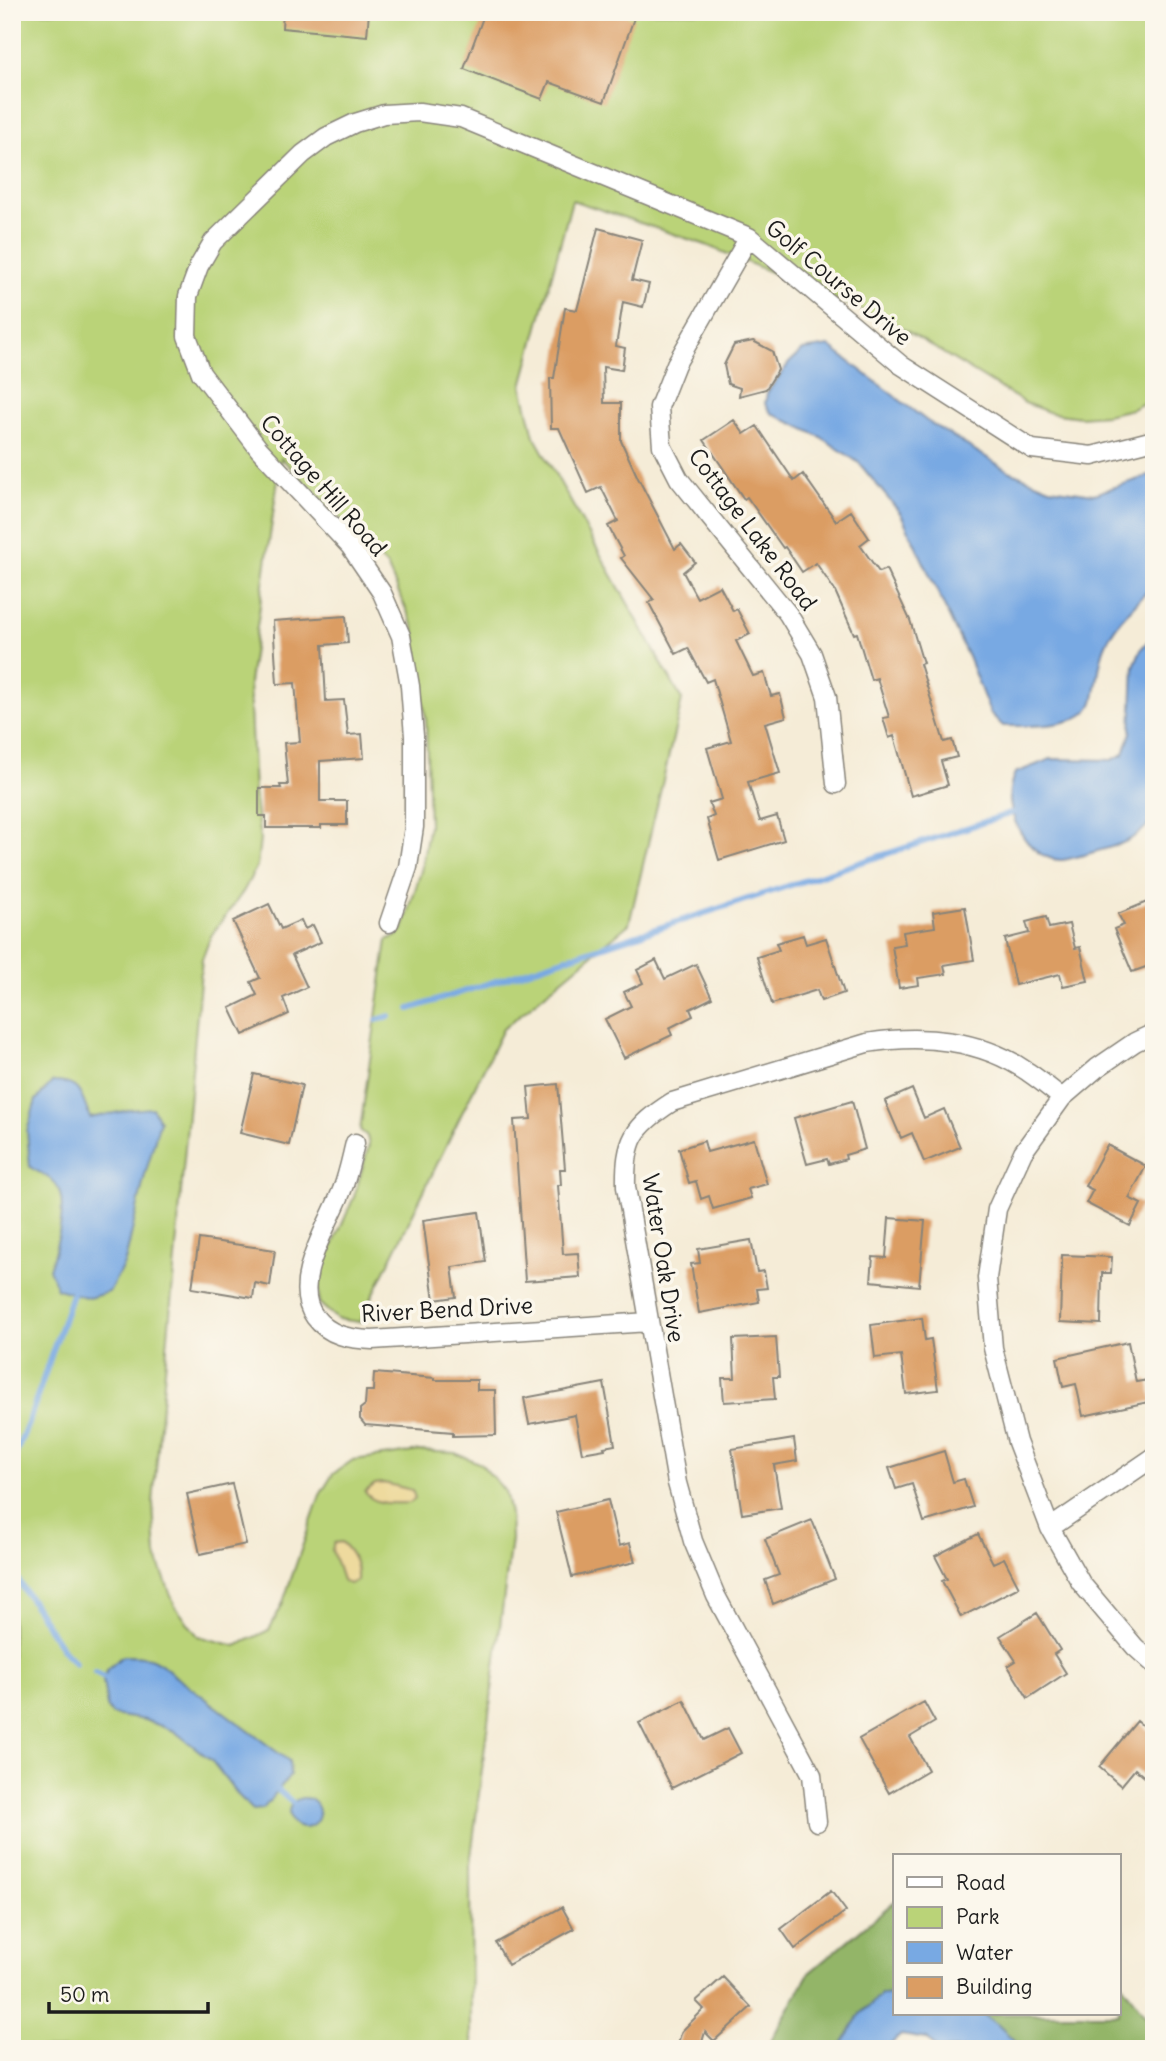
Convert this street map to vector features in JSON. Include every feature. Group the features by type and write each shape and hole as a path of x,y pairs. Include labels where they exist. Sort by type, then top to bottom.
{"street":[{"name":"Golf Course Drive","path":"326,137 355,123 384,114 419,112 461,118 749,237 901,365 1032,449 1092,456 1154,440"},
{"name":"Cottage Hill Road","path":"326,137 303,154 213,242 199,266 188,296 187,336 201,373 259,449 350,547 382,593 401,636 410,685 414,736 414,827 408,867 389,923"},
{"name":"Cottage Lake Road","path":"749,237 676,364 659,407 663,446 679,479 788,614 812,654 827,697 836,784"},
{"path":"1154,1033 1135,1042 1097,1068 1062,1098 1023,1152 997,1209 987,1278 993,1348 1017,1442 1050,1528 1082,1583 1135,1647 1154,1664"},
{"name":"Water Oak Drive","path":"817,1822 813,1775 716,1596 693,1541 677,1483 626,1187 625,1159 632,1136 650,1116 672,1102 867,1043 892,1039 919,1038 963,1043 992,1052 1026,1070 1062,1098"},
{"name":"River Bend Drive","path":"355,1143 342,1189 308,1271 304,1290 308,1308 328,1330 348,1339 372,1340 649,1322"},
{"path":"1050,1528 1154,1457"}],"green space":[{"path":"12,12 1154,12 1154,398 1132,409 1080,417 1051,413 1025,403 897,325 706,245 572,200 522,386 534,436 682,700 629,924 503,1029 360,1322 337,1319 319,1303 319,1277 354,1197 369,1145 367,1136 360,1130 387,940 397,936 403,929 421,871 429,825 426,721 414,627 387,566 281,458 249,683 254,793 260,839 257,866 243,892 211,936 202,959 153,1503 156,1555 175,1606 198,1636 236,1646 269,1630 282,1605 320,1495 333,1474 353,1460 420,1451 455,1453 481,1464 505,1491 510,1514 511,1539 470,1865 471,2034 474,2049 12,2049"},
{"path":"893,1903 893,1994 868,2006 839,2049 766,2049 809,1973"},
{"path":"1120,1981 1154,2027 1154,2049 1023,2049 985,2016 1120,2016"}],"sand":[{"path":"384,1483 412,1490 415,1498 410,1503 385,1503 374,1500 365,1492 375,1484"},
{"path":"341,1542 352,1555 357,1569 357,1581 349,1584 342,1580 332,1550 334,1543"}],"water":[{"path":"829,346 927,421 1009,471 1050,488 1094,494 1154,474 1154,584 1126,614 1108,640 1102,655 1093,702 1087,711 1078,717 1053,724 1003,726 990,713 968,657 901,514 859,463 821,437 771,413 765,404 767,393 789,363 803,350"},
{"path":"1154,634 1154,818 1135,837 1112,847 1062,860 1045,856 1031,846 1016,823 1010,794 1015,773 1051,759 1112,760 1124,754 1131,732 1134,666 1141,649"},
{"path":"52,1082 62,1082 74,1087 82,1096 90,1118 152,1108 160,1121 125,1262 109,1292 89,1298 57,1289 49,1269 62,1212 59,1190 49,1178 30,1167 27,1131 36,1100"},
{"path":"122,1656 155,1660 289,1761 290,1775 263,1809 253,1810 211,1760 174,1731 145,1720 113,1715 107,1707 103,1681 107,1670"},
{"path":"304,1798 315,1802 319,1813 315,1824 304,1828 293,1824 289,1813 293,1802"},
{"path":"893,1994 893,2016 985,2016 1023,2049 937,2049 927,2039 901,2035 885,2049 839,2049 860,2014 881,1995"}],"building":[{"path":"283,12 369,12 367,36 282,28"},
{"path":"485,12 628,12 626,16 634,18 604,102 549,82 542,99 464,69"},
{"path":"598,228 642,240 632,280 649,284 643,307 623,302 616,346 625,348 622,370 603,367 604,403 621,403 621,441 675,549 681,544 695,562 683,572 697,598 720,586 733,611 737,609 750,634 736,641 753,676 764,673 771,696 780,694 786,717 765,723 780,773 748,782 760,821 777,816 784,840 719,860 707,819 714,816 709,803 722,799 707,748 731,741 713,679 706,682 688,648 676,654 649,603 654,600 621,558 624,556 608,526 618,521 601,487 588,493 559,428 551,428 550,378 554,378 565,308 577,310"},
{"path":"753,341 772,351 778,370 766,389 739,396 740,388 728,384 724,365 734,345"},
{"path":"734,420 744,434 757,426 794,481 803,474 836,521 851,511 869,538 860,545 879,572 886,569 910,620 923,663 920,664 944,742 952,740 957,757 941,761 948,785 911,796 894,736 889,738 883,718 889,717 877,678 871,680 857,633 854,634 835,591 816,563 802,572 747,497 744,499 704,440"},
{"path":"346,616 348,643 323,645 326,701 344,700 348,735 362,734 364,758 320,761 320,801 347,801 347,825 266,828 266,816 259,816 259,788 281,788 280,785 288,785 284,743 300,742 295,683 277,684 273,621"},
{"path":"1154,899 1154,964 1132,972 1114,929 1124,925 1118,914"},
{"path":"269,904 281,929 301,920 305,929 313,925 321,942 292,955 307,987 283,998 289,1014 243,1035 230,1008 257,995 251,982 260,978 233,921"},
{"path":"965,907 974,960 944,965 946,974 918,978 919,985 899,988 892,946 905,944 903,932 935,927 933,912"},
{"path":"1046,917 1049,928 1069,924 1075,948 1080,947 1088,981 1063,986 1060,974 1015,985 1005,939 1029,933 1026,922"},
{"path":"803,935 806,944 826,938 844,993 821,1001 817,990 772,1004 757,957 779,950 776,943"},
{"path":"656,960 665,979 696,964 712,998 690,1009 693,1016 669,1028 672,1035 624,1058 605,1019 631,1006 624,992 643,983 637,970"},
{"path":"254,1074 302,1085 289,1145 240,1133"},
{"path":"558,1084 565,1169 560,1169 561,1185 558,1185 563,1254 578,1253 580,1277 525,1281 514,1120 531,1119 528,1087"},
{"path":"912,1089 924,1118 944,1109 960,1147 924,1162 912,1133 901,1138 885,1101"},
{"path":"852,1101 865,1149 845,1155 846,1159 829,1164 827,1159 807,1164 794,1118"},
{"path":"754,1139 767,1184 748,1189 751,1198 713,1209 709,1196 701,1199 696,1181 689,1183 679,1149 704,1141 707,1152"},
{"path":"1107,1145 1146,1166 1129,1198 1141,1204 1130,1226 1086,1203 1093,1190 1085,1186"},
{"path":"479,1212 486,1262 452,1267 456,1297 434,1300 423,1220"},
{"path":"889,1218 925,1221 919,1286 871,1281 873,1257 886,1258"},
{"path":"199,1239 275,1250 270,1286 255,1283 253,1298 192,1288"},
{"path":"751,1240 757,1272 764,1271 767,1288 757,1289 759,1302 699,1313 691,1264 700,1263 698,1249"},
{"path":"1062,1255 1112,1257 1111,1273 1102,1273 1101,1324 1060,1322"},
{"path":"922,1318 925,1340 931,1339 938,1390 906,1394 901,1355 875,1358 871,1325"},
{"path":"776,1337 779,1377 773,1377 775,1399 724,1402 722,1378 735,1378 733,1339"},
{"path":"1128,1342 1136,1382 1148,1380 1153,1401 1083,1416 1076,1384 1063,1387 1057,1358"},
{"path":"374,1373 435,1380 477,1380 477,1390 495,1390 496,1435 453,1436 453,1432 365,1425 360,1419 360,1409 365,1405 366,1391 373,1391"},
{"path":"604,1383 615,1445 582,1453 575,1415 529,1424 524,1398"},
{"path":"794,1439 797,1461 774,1465 781,1508 742,1514 732,1449"},
{"path":"944,1451 953,1482 964,1479 973,1507 924,1522 912,1484 896,1489 889,1468"},
{"path":"232,1484 246,1544 200,1554 187,1494"},
{"path":"608,1500 619,1546 630,1543 635,1562 572,1577 556,1512"},
{"path":"812,1520 835,1579 773,1604 765,1580 779,1575 765,1539"},
{"path":"978,1534 993,1563 1004,1558 1019,1587 961,1617 942,1581 947,1579 935,1556"},
{"path":"1037,1613 1060,1650 1054,1654 1066,1673 1028,1698 1008,1666 1016,1661 1000,1636"},
{"path":"684,1700 704,1740 728,1728 741,1753 672,1788 639,1723"},
{"path":"924,1702 935,1722 910,1737 928,1770 889,1793 859,1739"},
{"path":"1137,1721 1154,1735 1154,1785 1135,1769 1121,1786 1099,1767"},
{"path":"831,1891 846,1911 795,1949 781,1929"},
{"path":"562,1907 574,1929 508,1965 496,1943"},
{"path":"723,1977 751,2007 714,2041 705,2032 700,2049 677,2046 682,2031 704,2009 696,2001"}],"waterway":[{"path":"410,1009 1012,813"},
{"path":"377,1020 390,1016"},
{"path":"12,1462 29,1421 72,1294"},
{"path":"12,1571 63,1650 75,1663"},
{"path":"95,1672 104,1677"},
{"path":"278,1790 293,1803"}]}
